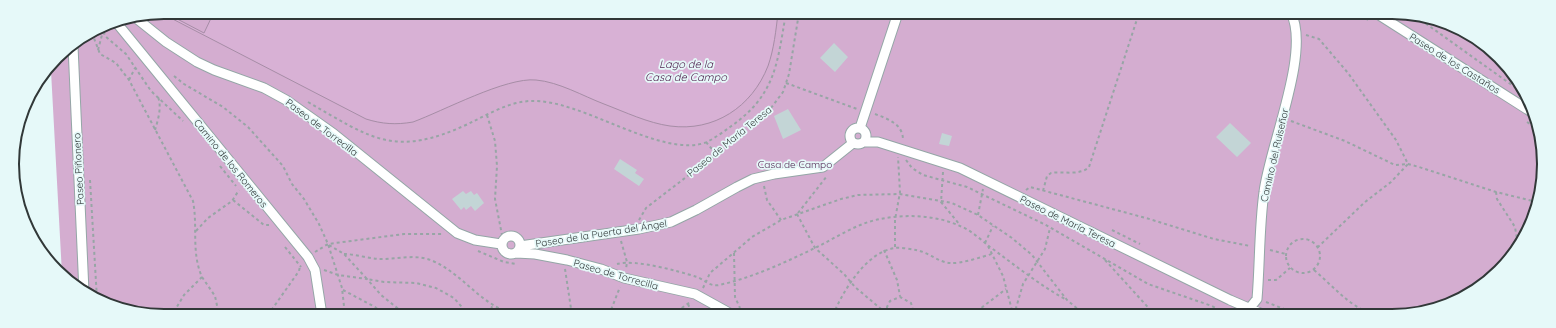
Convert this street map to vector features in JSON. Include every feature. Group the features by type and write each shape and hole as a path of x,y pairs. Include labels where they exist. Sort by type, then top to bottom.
{"street":[{"path":"860,128 895,19"},
{"name":"Camino del Ruiseñor","path":"1250,309 1257,299 1264,190 1282,118 1293,65 1297,33 1293,19"},
{"name":"Paseo de los Castaños","path":"1385,19 1526,108"},
{"name":"Paseo de Torrecilla","path":"140,21 166,42 197,62 214,70 264,88 286,100 334,134 457,233 475,240 502,242"},
{"name":"Camino de los Romeros","path":"119,26 308,257 315,270 321,309"},
{"name":"Paseo Piñonero","path":"73,51 84,285"},
{"path":"856,128 860,128 866,134 865,142 858,145 850,140 851,132 856,128"},
{"name":"Paseo de María Teresa","path":"865,142 878,142 901,152 945,162 986,180 1022,199 1250,309"},
{"name":"Paseo de la Puerta del Ángel","path":"518,250 620,236 639,229 666,224 683,217 737,186 774,174 823,167 853,143"},
{"name":"Paseo de Torrecilla","path":"508,236 514,237 519,240 518,250 511,255 506,254 502,250 502,242 508,236"},
{"name":"Paseo de Torrecilla","path":"518,250 567,260 601,269 624,278 697,296 726,309"}],"path":[{"path":"302,99 363,134 392,142 417,142 461,127 503,107 530,101 556,105 579,111 658,141 679,145 706,142 739,120 754,107 768,88 778,57 785,19"},
{"name":"Paseo de María Teresa","path":"639,229 639,219 646,208 716,154 771,108 783,92 789,74 798,19"},
{"path":"1043,191 1047,176 1051,173 1078,173 1085,171 1089,167 1137,19"},
{"path":"1425,23 1516,88"},
{"path":"104,32 109,40 116,44 135,67 151,91 185,123"},
{"path":"98,50 102,33"},
{"path":"1297,33 1319,39 1324,44 1348,73 1396,140 1408,164"},
{"path":"93,37 100,54 116,63 129,80 154,130 193,201 195,213 195,254 197,265 202,277 215,296 218,309"},
{"path":"129,80 135,67"},
{"path":"171,73 184,84 223,107 248,127 283,166 292,184 304,199 319,224 328,244 343,290 345,309"},
{"path":"786,83 886,118 897,125 903,134 900,194 896,217 895,248"},
{"path":"154,130 159,115 160,102 157,96"},
{"path":"487,115 495,141 497,166 495,199 502,242"},
{"path":"1282,118 1345,141 1395,164 1408,164 1496,192 1532,201"},
{"path":"706,142 716,154"},
{"path":"901,152 905,160 912,168 923,176 967,187 982,193 1050,228 1148,284 1217,309"},
{"path":"195,232 208,218 233,200 240,190 216,162"},
{"path":"945,162 941,202 961,226 1078,309"},
{"path":"1318,247 1365,202 1398,176 1408,164"},
{"path":"797,214 824,179"},
{"path":"978,215 986,180"},
{"path":"759,185 770,183"},
{"path":"764,184 767,200 781,220"},
{"path":"1022,199 1027,189 1030,187 1146,218 1214,239 1286,254"},
{"path":"1496,192 1497,199 1515,227 1517,238"},
{"path":"681,309 697,296 710,273 762,230 781,220 858,195 900,194 965,208 978,215 1025,248 1067,300"},
{"path":"233,200 264,225 269,225"},
{"path":"797,214 815,248 880,309"},
{"path":"601,269 627,262 671,270 706,282 711,286 717,286 772,268 847,231 876,220 896,217 932,218 961,226"},
{"path":"264,220 273,231"},
{"path":"986,244 993,226"},
{"path":"1016,309 1023,284 1045,248 1050,228"},
{"path":"272,309 299,271 300,266 308,257 328,244 404,234 446,234 440,229"},
{"path":"620,236 628,239"},
{"path":"611,309 624,278 627,262 620,236"},
{"path":"1299,239 1310,240 1318,247 1320,257 1314,270 1304,274 1298,273 1290,268 1286,254 1290,244 1299,239"},
{"path":"282,243 303,269"},
{"path":"328,244 344,254 381,295 398,309"},
{"path":"986,244 1003,276 1012,309"},
{"path":"471,248 508,263 520,262"},
{"path":"836,309 842,294 850,282 884,250 895,248 922,251 941,261 952,264 992,254"},
{"path":"884,250 897,280 900,297"},
{"path":"734,253 736,309"},
{"path":"344,254 386,259 410,257 432,261 450,271 492,306 498,309"},
{"path":"1104,258 1149,309"},
{"path":"567,260 565,276 571,309"},
{"path":"1259,279 1274,281 1290,268"},
{"path":"315,270 321,269 338,275 384,282 425,284 454,298 464,309"},
{"path":"1314,270 1343,298 1358,309"},
{"path":"176,309 184,295 202,277"},
{"path":"980,309 1006,289"},
{"path":"343,290 375,306 378,309"},
{"path":"887,309 890,301 900,297"},
{"path":"900,297 911,303 913,309"},
{"path":"1257,299 1283,309"},
{"path":"688,304 689,309"}],"green space":[{"name":"Casa de Campo","path":"155,19 1401,19 1430,24 1456,34 1473,43 1495,61 1513,83 1522,100 1532,126 1537,155 1536,183 1532,202 1526,219 1513,245 1495,267 1473,285 1456,294 1430,304 1401,309 155,309 126,304 109,298 83,285 62,268 51,73 61,61 91,38 126,24"}],"water":[{"name":"Lago de la Casa de Campo","path":"173,19 177,19 204,33 211,19 777,19 776,33 768,66 761,81 752,94 742,105 730,114 702,125 686,127 662,125 645,120 562,86 536,80 523,80 492,89 413,122 389,124 366,119"}],"building":[{"path":"834,43 848,57 835,72 820,58"},
{"path":"788,109 801,130 783,139 774,116"},
{"path":"1230,123 1251,143 1237,157 1216,137"},
{"path":"942,133 952,136 949,146 939,144"},
{"path":"620,159 637,170 635,173 644,179 639,186 614,169"},
{"path":"463,191 466,194 471,191 474,195 477,193 484,203 475,211 471,206 466,210 464,207 461,210 452,199"}]}
